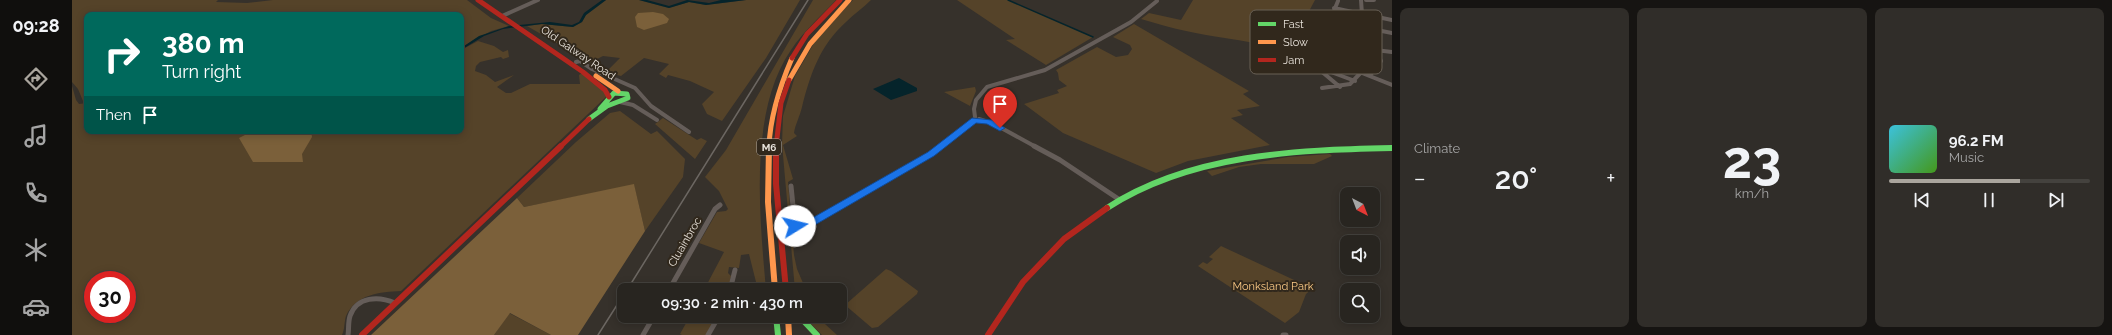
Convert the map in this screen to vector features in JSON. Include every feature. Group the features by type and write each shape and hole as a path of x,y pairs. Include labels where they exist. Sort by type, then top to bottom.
{"main road":[{"path":"478,0 502,16"},
{"name":"M6","path":"775,283 769,160 772,114 785,68 797,47 809,32 840,0"},
{"name":"M6","path":"786,283 777,146 781,106 789,80 804,53 829,20 849,0"},
{"name":"Old Galway Road","path":"502,16 576,62 610,88 626,92 628,98"},
{"name":"Old Galway Road","path":"526,32 527,35 583,72 605,90 609,98 618,102"},
{"path":"362,335 600,109 612,93 618,91"},
{"path":"600,109 628,98"},
{"path":"988,335 1018,289 1047,254 1080,226 1120,200 1183,172 1238,158 1299,149 1339,147 1392,148"},
{"path":"786,275 788,283"},
{"path":"777,323 778,335"},
{"path":"788,323 789,335"},
{"path":"806,323 817,335"}],"street":[{"path":"502,16 538,0"},
{"path":"1360,0 1361,10"},
{"path":"1366,0 1374,0"},
{"path":"976,119 973,112 974,105 980,92 988,86 1045,70 1131,22 1157,1"},
{"path":"1338,1 1334,8 1343,10"},
{"path":"1382,18 1392,21"},
{"path":"1382,31 1392,33"},
{"path":"1382,51 1392,52"},
{"path":"576,62 580,61 592,69 630,85 661,113 689,132"},
{"path":"1324,74 1340,87"},
{"path":"1336,74 1355,81"},
{"path":"1322,88 1349,85 1361,74"},
{"path":"1364,74 1392,85"},
{"path":"628,98 633,105"},
{"path":"618,102 633,105 655,119 661,113"},
{"path":"791,186 795,226 798,231 931,154 976,119"},
{"path":"976,119 994,124 1060,160 1120,200"},
{"name":"Cluainbroc","path":"673,283 716,209 720,205"},
{"path":"732,283 735,270"},
{"path":"348,335 350,315 360,303 374,297 380,297 395,303"},
{"path":"643,335 650,323"},
{"path":"708,335 715,323"}],"green space":[{"path":"72,0 218,0 216,2 247,3 273,0 467,0 491,18 509,26 491,31 464,46 464,12 84,12 84,101 78,89 72,82"},
{"path":"606,0 639,0 669,8 689,2 706,5 746,0 800,0 766,58 722,121 707,114 702,104 714,92 690,81 668,75 666,78 659,74 669,64 644,58 621,76 606,72 620,58 603,56 587,64 574,53 527,26 542,24 573,27 582,22 586,15"},
{"path":"813,0 836,0 807,30 791,50 777,75 768,104 760,167 761,231 765,283 756,283 749,254 741,255 739,268 729,267 728,273 731,276 730,283 708,283 724,252 699,243 717,212 726,211 728,209 719,191 705,177 726,150"},
{"path":"853,0 871,0 849,19 829,40 817,61 809,83 795,127 794,133 797,136 783,145 793,179 788,182 794,255 797,269 803,283 794,283 782,144 783,116 795,76 817,38"},
{"path":"957,0 1008,0 1093,37 1046,65 1006,40 1015,39"},
{"path":"1193,0 1315,0 1310,10 1250,10 1250,42 1199,34 1141,19 1149,13 1181,20"},
{"path":"1134,24 1249,91 1243,94 1260,106 1237,110 1243,115 1231,118 1270,145 1188,161 1156,173 1063,133 1024,104 1059,93 1057,90 1067,86 1059,80 1056,70 1097,47 1116,57 1128,55 1132,49 1130,45 1113,37"},
{"path":"478,41 494,46 503,52 508,50 509,57 503,59 501,57 480,62 476,66 475,71 486,75 495,82 514,75 497,87 506,93 511,93 530,84 580,84 579,75 582,73 602,88 607,96 401,291 385,292 369,296 356,303 346,316 342,335 72,335 72,86 76,100 79,104 84,103 84,134 464,134 464,48"},
{"path":"975,87 976,91 970,106 944,92"},
{"path":"620,111 651,134 657,131 685,159 683,177 645,231 634,185 524,207 517,198 576,142 610,113"},
{"path":"663,118 697,140 701,138 707,141 695,159 655,124"},
{"path":"1330,154 1332,156 1314,164 1261,164 1239,167 1212,176 1207,171 1288,157"},
{"name":"Monksland Park","path":"1221,246 1307,286 1314,287 1306,294 1299,312 1285,323 1198,266 1203,262 1207,264 1213,259 1209,257"},
{"path":"886,269 918,291 917,294 878,327 872,328 847,307 847,303"},
{"path":"509,313 551,335 494,335"},
{"path":"686,323 713,323 706,335 680,334"},
{"path":"810,323 824,323 837,335 822,335"}],"shaded area":[{"path":"653,12 663,14 669,19 667,23 644,30 637,27 635,17 638,13"},
{"path":"247,134 312,134 312,137 302,154 303,162 253,162 239,138"},
{"path":"634,184 645,231 578,335 551,335 510,313 494,335 371,335 517,198 524,207"}],"water":[{"path":"602,0 606,0 586,15 582,22 573,27 542,24 503,29 484,36 464,48 464,46 479,36 509,26 550,22 572,25 579,22 584,13"},
{"path":"639,0 647,0 669,6 687,0 709,3 721,0 746,0 706,5 689,2 669,8"},
{"path":"899,78 917,88 917,91 891,100 873,89"}],"waterway":[{"path":"1008,0 1093,37"}],"railway":[{"path":"631,283 808,0"},
{"path":"598,335 617,305"}],"traffic: fast":[{"path":"589,119 607,106 628,98 627,94 622,92 614,93 608,98 600,109"},
{"path":"1107,208 1139,191 1169,178 1200,168 1231,161 1295,152 1392,148"},
{"path":"777,323 778,335"},
{"path":"806,323 817,335"}],"traffic: slow":[{"path":"789,80 810,44 849,0"},
{"path":"774,283 768,202 767,172 769,142 773,113 780,85 792,58"},
{"path":"596,76 618,91"},
{"path":"788,323 789,335"}],"traffic: jam":[{"path":"478,0 583,72 605,90 609,97"},
{"path":"792,58 807,34 840,0"},
{"path":"785,283 778,212 776,155 777,128 781,103 789,80"},
{"path":"362,335 589,119"},
{"path":"988,335 1023,282 1064,239 1107,208"}],"route":[{"path":"795,226 798,231 931,154 975,120 977,121 979,119 989,122 1000,128"}]}
